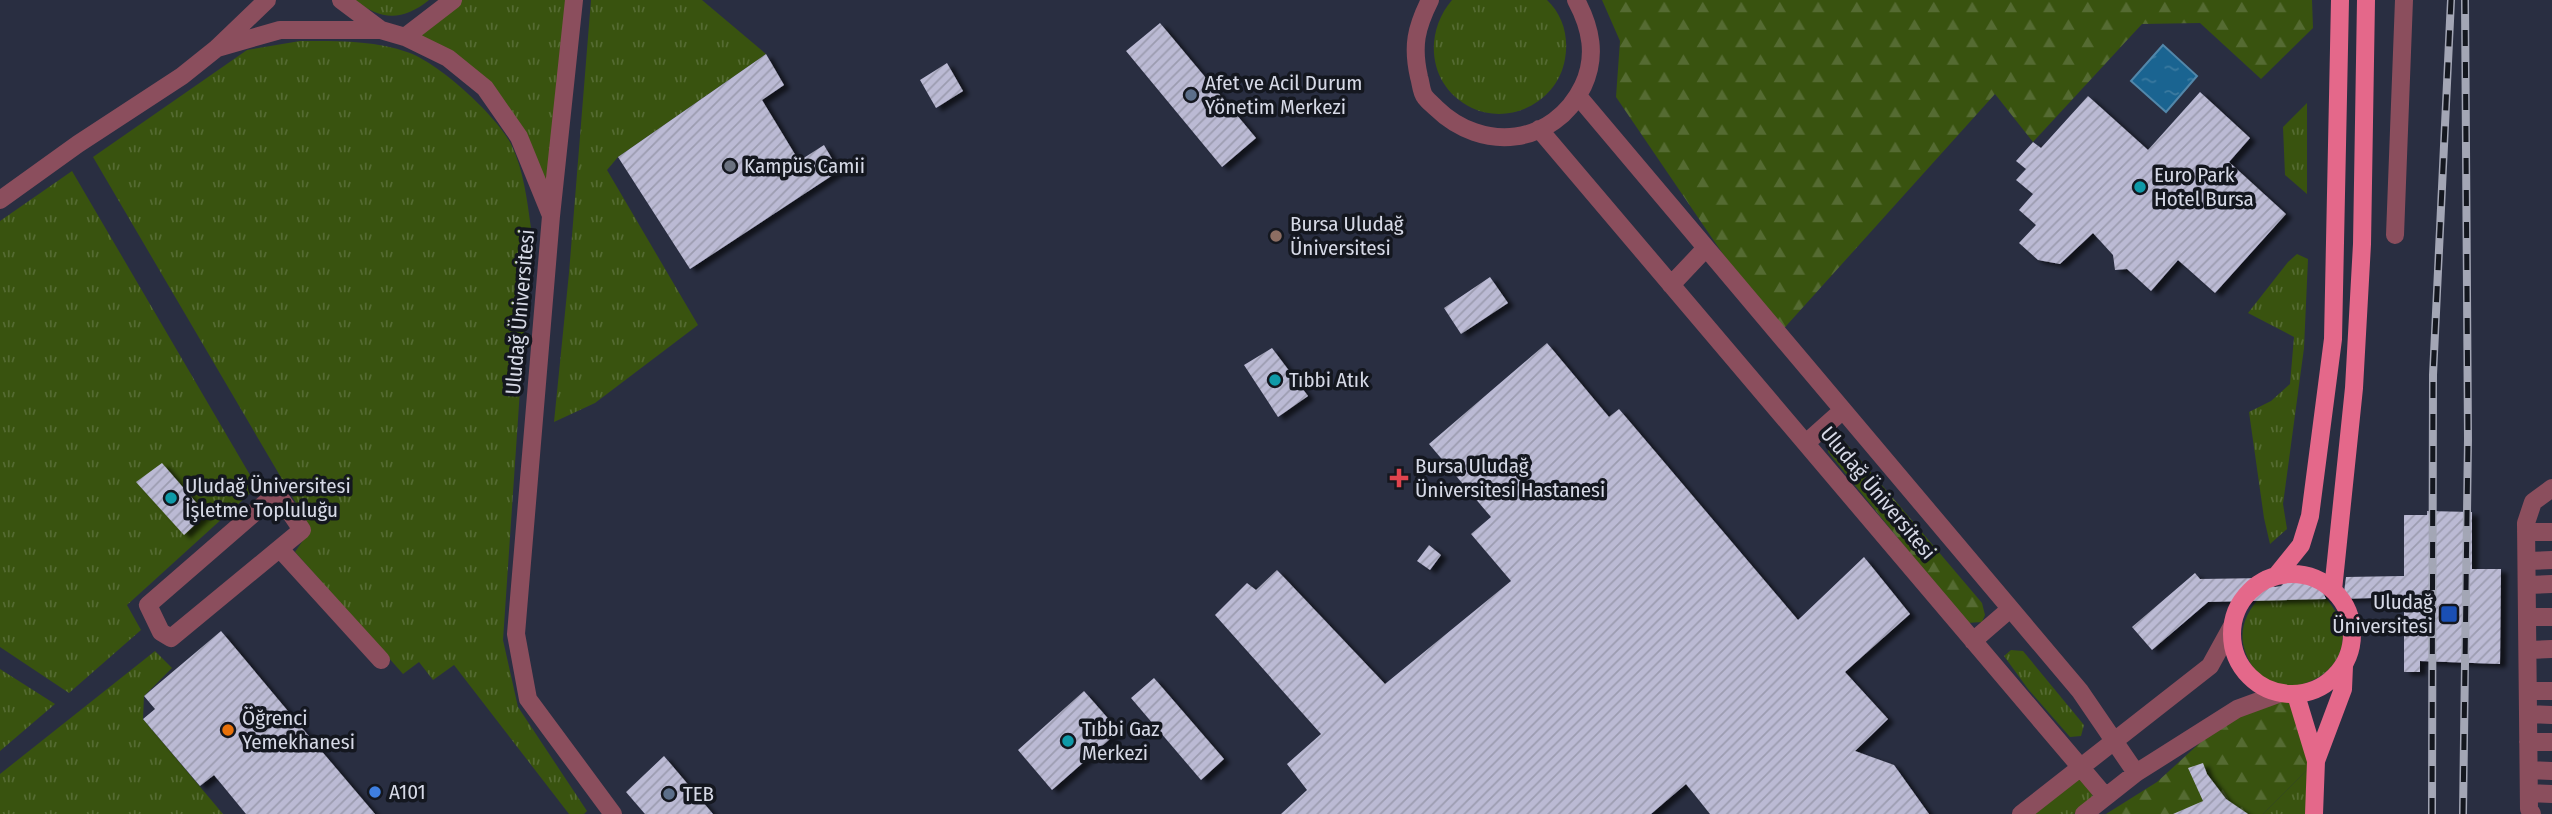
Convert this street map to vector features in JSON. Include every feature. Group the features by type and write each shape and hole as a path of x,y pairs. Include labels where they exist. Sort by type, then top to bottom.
{"main road":[{"path":"2276,576 2301,545 2310,516 2333,339 2340,0"},
{"path":"2333,590 2354,388 2362,244 2366,0"},
{"path":"2291,573 2321,581 2333,590 2346,606 2352,626 2352,647 2344,666 2331,681 2314,691 2287,694 2261,687 2242,668 2232,644 2236,609 2244,597 2254,587 2276,576 2291,573"},
{"path":"2314,814 2316,761 2343,689 2344,666"},
{"path":"2287,694 2316,761"}],"street":[{"name":"Uludağ Üniversitesi","path":"0,200 78,144 182,76 217,48 267,0"},
{"path":"341,0 382,30"},
{"path":"405,37 453,0"},
{"path":"551,216 574,0"},
{"path":"1430,0 1420,21 1414,45 1424,96 1457,126 1491,137 1516,137 1539,130 1562,116 1578,96 1590,70 1592,42 1576,0"},
{"path":"2395,235 2404,0"},
{"name":"Uludağ Üniversitesi","path":"217,48 280,30 382,30 405,37 448,58 485,88 519,137 551,216 516,634 528,699 613,814"},
{"name":"Uludağ Üniversitesi","path":"1578,96 2080,691 2136,773"},
{"name":"Uludağ Üniversitesi","path":"1539,130 2105,796"},
{"path":"1671,285 1705,249"},
{"path":"1806,443 1843,410"},
{"path":"2532,814 2529,793 2526,523 2533,502 2552,488"},
{"path":"277,493 302,530 279,549 171,638 161,632 148,605 277,493"},
{"path":"2526,532 2552,532"},
{"path":"279,549 381,660"},
{"path":"2527,561 2552,560"},
{"path":"2527,585 2552,584"},
{"path":"1973,641 2010,609"},
{"path":"2527,617 2552,617"},
{"path":"2021,814 2210,666 2232,626"},
{"path":"2528,650 2552,649"},
{"path":"2528,691 2552,691"},
{"path":"2084,814 2136,773 2236,709 2287,694"},
{"path":"2528,714 2552,715"},
{"path":"2529,742 2552,743"},
{"path":"2529,770 2552,771"},
{"path":"2529,793 2552,794"}],"green space":[{"path":"355,0 429,0 410,12 392,16 374,12"},
{"path":"453,0 574,0 551,216 485,88 405,37"},
{"path":"591,0 702,0 766,54 618,157 607,170 698,325 595,403 554,422 569,273"},
{"path":"1452,0 1547,0 1553,6 1564,27 1566,51 1561,74 1543,98 1530,106 1502,114 1472,108 1457,99 1439,74 1434,44 1437,28"},
{"path":"1602,0 2312,0 2313,28 2261,79 2200,23 2142,24 2033,142 1995,94 1778,335 1616,97 1620,41"},
{"path":"300,41 368,43 394,48 420,58 450,78 480,105 504,132 515,154 531,228 503,640 518,707 587,811 584,814 569,814 454,665 433,680 419,662 403,674 295,552 308,533 306,520 93,157 247,50"},
{"path":"2307,103 2307,194 2285,175 2283,127"},
{"path":"72,171 257,487 127,605 141,630 69,693 0,647 0,221"},
{"path":"2297,254 2308,259 2304,348 2283,504 2287,529 2270,544 2249,412 2271,401 2290,384 2294,337 2248,313"},
{"path":"1836,440 1844,441 1887,491 1871,505 1828,452 1829,446"},
{"path":"1887,491 1982,603 1985,615 1982,622 1967,623 1871,505"},
{"path":"2323,595 2340,620 2342,644 2334,663 2318,677 2298,685 2277,684 2258,673 2245,651 2242,636 2247,616 2260,597"},
{"path":"2011,650 2023,651 2084,725 2081,736 2070,737 2028,689 2004,656"},
{"path":"155,651 172,668 144,696 143,719 223,814 0,814 0,774"},
{"path":"0,669 55,704 0,751"},
{"path":"2278,694 2296,695 2316,761 2263,814 2106,814 2157,782 2237,709"},
{"path":"2316,761 2314,814 2263,814"},
{"path":"2081,768 2093,797 2074,814 2021,814"}],"water":[{"path":"2163,45 2197,76 2166,112 2131,81"}],"building":[{"name":"Afet ve Acil Durum Yönetim Merkezi","path":"1160,23 1256,138 1222,167 1126,51"},
{"name":"Kampüs Camii","path":"766,54 784,85 762,100 799,161 824,145 839,171 690,269 618,157"},
{"path":"947,63 963,91 936,108 920,80"},
{"name":"Euro Park Hotel Bursa","path":"2200,92 2250,138 2229,162 2286,214 2215,293 2178,260 2151,291 2127,269 2115,270 2113,255 2093,233 2060,264 2038,260 2019,243 2036,225 2019,210 2033,194 2016,180 2026,169 2016,161 2033,142 2041,148 2088,96 2148,150"},
{"path":"1490,277 1508,303 1461,334 1444,308"},
{"path":"1547,343 1609,417 1619,409 1798,620 1864,557 1910,614 1845,672 1888,719 1855,751 1894,765 1929,814 1710,814 1686,784 1651,814 1281,814 1307,790 1287,764 1321,734 1215,615 1247,583 1256,590 1277,570 1385,684 1511,581 1471,534 1491,517 1429,444"},
{"name":"Tıbbi Atık","path":"1272,348 1308,396 1278,417 1244,365"},
{"name":"Uludağ Üniversitesi İşletme Topluluğu","path":"162,463 206,514 184,535 136,482"},
{"path":"2427,511 2472,512 2472,569 2501,569 2500,664 2420,661 2420,672 2404,672 2404,597 2340,599 2346,577 2404,576 2404,515 2427,515"},
{"path":"1429,545 1441,555 1430,570 1417,561"},
{"path":"2195,573 2200,579 2265,578 2268,584 2275,587 2281,586 2289,578 2323,577 2322,590 2326,599 2208,602 2152,650 2132,627"},
{"name":"Öğrenci Yemekhanesi","path":"221,631 375,814 246,814 214,775 200,786 143,719 155,709 144,696"},
{"path":"1154,678 1224,759 1201,780 1131,698"},
{"name":"Tıbbi Gaz Merkezi","path":"1084,691 1119,731 1052,790 1018,750"},
{"path":"664,756 713,814 645,814 626,792"},
{"path":"2203,763 2207,774 2226,799 2248,814 2173,814 2203,801 2188,768"}],"railway":[{"path":"2432,814 2433,375 2451,0"},
{"path":"2463,814 2468,439 2465,0"}],"place":[{"name":"Afet ve Acil Durum Yönetim Merkezi","path":"1191,95"},
{"name":"Kampüs Camii","path":"730,166"},
{"name":"Euro Park Hotel Bursa","path":"2140,187"},
{"name":"Bursa Uludağ Üniversitesi","path":"1276,236"},
{"name":"Tıbbi Atık","path":"1275,380"},
{"name":"Bursa Uludağ Üniversitesi Hastanesi","path":"1399,478"},
{"name":"Uludağ Üniversitesi İşletme Topluluğu","path":"171,498"},
{"name":"Uludağ Üniversitesi","path":"2449,614"},
{"name":"Öğrenci Yemekhanesi","path":"228,730"},
{"name":"Tıbbi Gaz Merkezi","path":"1068,741"},
{"name":"A101","path":"375,792"},
{"name":"TEB","path":"669,794"}]}
